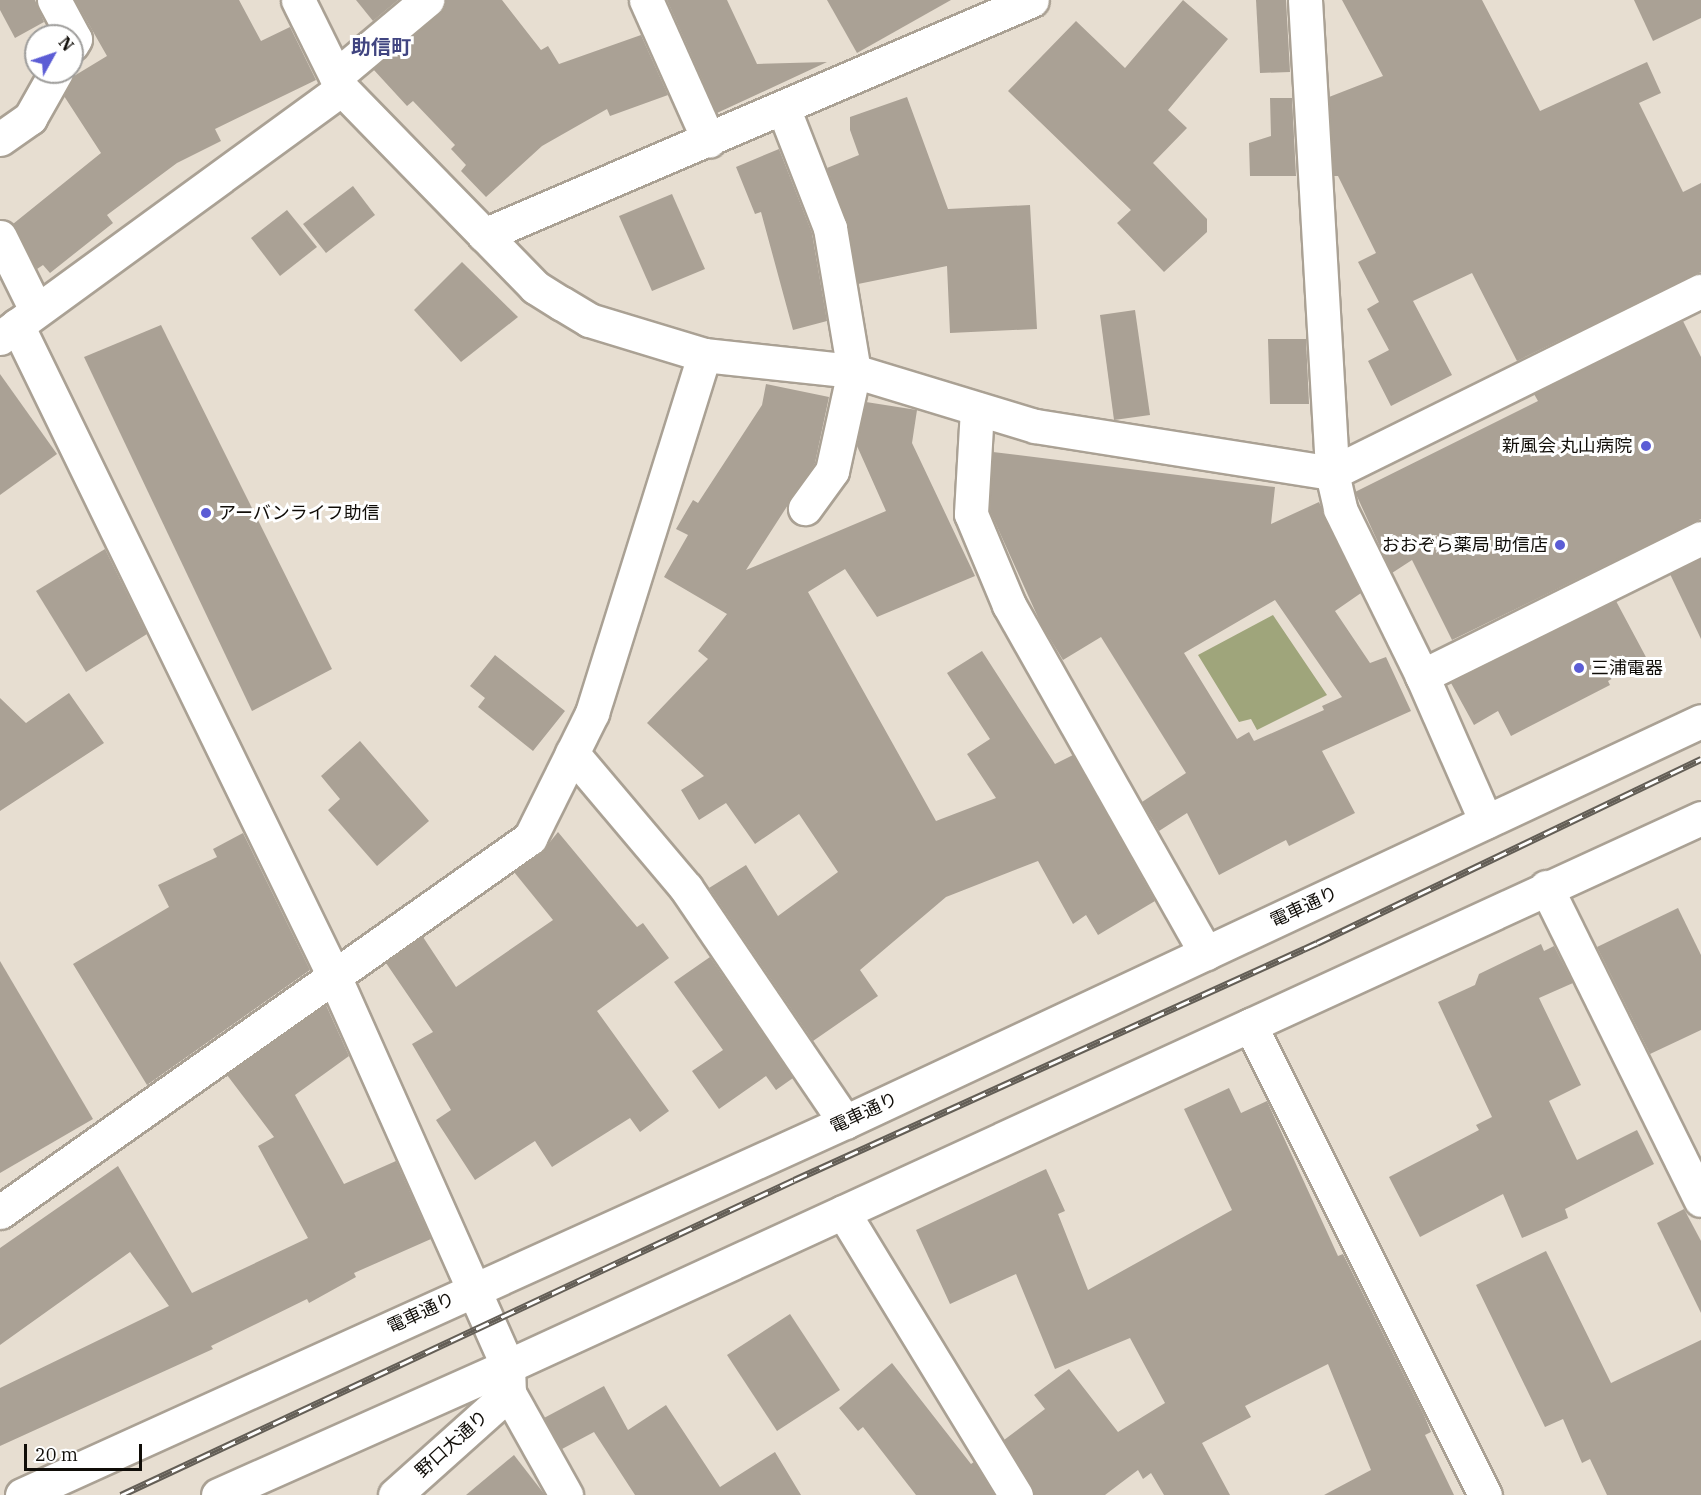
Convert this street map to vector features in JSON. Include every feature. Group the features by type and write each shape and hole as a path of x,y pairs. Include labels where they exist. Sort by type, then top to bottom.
{"street":[{"path":"54,0 67,24"},
{"path":"298,0 339,82 535,287 589,320 704,355 854,371 1035,426 1332,473 1701,291"},
{"path":"18,324 339,82 427,0"},
{"path":"646,0 709,141"},
{"path":"484,235 783,110 1032,0"},
{"path":"1305,0 1332,473 1340,508 1422,676 1486,822"},
{"path":"0,139 30,118 49,84"},
{"path":"783,110 830,228 854,371 832,471 805,508"},
{"path":"0,237 18,324 334,976 509,1379 567,1495"},
{"path":"0,1212 530,838 592,713 704,355"},
{"path":"977,409 971,514 1009,604 1206,953"},
{"path":"1422,676 1701,538"},
{"name":"電車通り","path":"22,1495 844,1122 1701,721"},
{"path":"572,753 686,888 844,1122"},
{"path":"218,1495 509,1379 843,1212 1546,887 1701,818"},
{"path":"1546,887 1701,1200"},
{"path":"1250,1025 1485,1495"},
{"path":"843,1212 1016,1495"},
{"name":"野口大通り","path":"395,1495 509,1379"}],"green space":[{"path":"1273,615 1327,695 1257,730 1251,719 1239,722 1198,655"}],"building":[{"path":"0,0 35,0 44,22 24,24 24,33 15,38 0,10"},
{"path":"75,0 239,0 261,41 290,27 316,80 215,129 221,141 177,163 107,215 113,223 50,273 43,265 37,269 13,224 101,153 64,96 70,84 84,84 84,70 107,56"},
{"path":"356,0 398,0 373,21"},
{"path":"445,0 502,0 541,50 548,46 559,64 641,35 668,95 610,116 607,109 542,146 486,197 461,171 466,165 451,149 455,145 413,101 407,106 373,69 439,14"},
{"path":"667,0 727,0 757,64 827,62 717,113"},
{"path":"827,0 951,0 857,53"},
{"path":"1183,0 1228,39 1168,110 1187,128 1153,163 1207,219 1207,232 1164,272 1117,223 1131,210 1008,91 1076,21 1125,68"},
{"path":"1256,0 1286,0 1290,72 1260,73"},
{"path":"1342,0 1482,0 1540,111 1647,62 1661,93 1639,103 1683,192 1701,183 1701,272 1517,361 1472,273 1413,301 1452,375 1391,406 1368,361 1389,350 1367,309 1379,302 1358,262 1376,253 1338,176 1334,176 1329,97 1383,76"},
{"path":"1634,0 1701,0 1701,18 1653,41"},
{"path":"907,97 948,209 1030,205 1037,329 950,333 947,266 858,284 848,225 827,168 859,155 850,130 850,117"},
{"path":"1270,98 1292,98 1296,176 1250,176 1249,143 1271,136"},
{"path":"779,149 812,233 827,321 793,330 761,212 755,214 736,167"},
{"path":"353,186 375,215 326,253 303,224"},
{"path":"672,194 705,269 652,291 619,216"},
{"path":"287,210 317,247 280,276 251,238"},
{"path":"462,262 518,317 461,362 414,310"},
{"path":"1135,310 1150,415 1114,420 1100,315"},
{"path":"1683,321 1701,357 1701,519 1452,640 1412,560 1392,573 1355,492 1538,401 1534,394"},
{"name":"アーバンライフ助信","path":"161,325 332,669 252,711 84,357"},
{"path":"1268,339 1306,339 1309,404 1270,404"},
{"path":"0,374 57,454 0,495"},
{"path":"766,384 829,397 815,463 746,570 886,511 857,446 866,402 917,410 912,443 975,576 877,617 845,569 808,592 936,821 996,798 967,754 990,739 947,673 982,651 1055,764 1073,755 1155,901 1098,935 1086,915 1073,924 1038,861 946,897 860,970 878,996 813,1041 709,888 746,865 778,916 838,872 799,814 755,844 726,803 699,820 681,790 704,776 647,723 708,659 698,651 727,614 664,577 688,535 676,529 693,500 698,503 762,405"},
{"path":"993,452 1275,487 1271,524 1319,502 1361,593 1335,611 1370,663 1386,657 1411,711 1322,751 1355,813 1289,846 1286,840 1219,875 1187,813 1159,831 1142,802 1186,773 1101,637 1063,660 1041,624 990,511","holes":["1275,600 1342,697 1322,706 1324,710 1254,741 1249,732 1237,739 1184,653"]},
{"path":"105,549 147,634 86,672 36,591"},
{"path":"1701,559 1701,639 1670,574"},
{"path":"1616,601 1647,659 1608,681 1610,685 1511,736 1498,711 1474,725 1451,683"},
{"path":"495,655 565,711 533,751 478,707 485,698 470,686"},
{"path":"69,693 104,743 0,811 0,698 26,723"},
{"path":"360,741 429,821 377,866 328,810 340,799 321,776"},
{"path":"558,832 637,927 643,923 669,958 597,1011 669,1111 640,1132 630,1118 552,1167 535,1141 475,1180 436,1120 451,1110 412,1044 433,1032 386,963 423,937 456,987 553,920 514,872 541,853"},
{"path":"243,833 310,970 147,1085 73,964 169,907 158,885 217,857 213,849"},
{"path":"1678,908 1701,955 1701,1030 1650,1054 1597,947"},
{"path":"1541,944 1544,951 1554,946 1573,983 1539,998 1581,1085 1549,1101 1577,1160 1637,1130 1654,1164 1565,1209 1568,1218 1522,1238 1503,1194 1420,1237 1389,1177 1479,1130 1476,1125 1492,1117 1438,1002 1475,985 1479,974"},
{"path":"710,957 793,1078 776,1090 766,1076 719,1109 692,1071 723,1050 674,982"},
{"path":"0,961 93,1119 0,1173"},
{"path":"326,1005 349,1056 295,1095 344,1184 396,1161 431,1239 354,1273 356,1277 309,1303 307,1299 211,1346 213,1349 0,1446 0,1388 169,1306 130,1252 0,1345 0,1248 118,1166 192,1293 308,1238 258,1146 274,1137 227,1075"},
{"path":"1229,1088 1241,1113 1267,1101 1338,1256 1343,1254 1424,1415 1431,1432 1425,1435 1454,1495 1324,1495 1371,1470 1328,1364 1245,1406 1251,1417 1202,1443 1230,1495 1164,1495 1151,1473 1143,1479 1138,1470 1105,1495 1035,1495 1004,1440 1045,1409 1034,1395 1069,1369 1118,1432 1165,1403 1130,1338 1055,1369 1016,1274 950,1304 916,1230 1046,1169 1065,1211 1058,1214 1088,1290 1232,1210 1184,1109"},
{"path":"1684,1209 1701,1241 1701,1313 1657,1223"},
{"path":"1546,1251 1611,1383 1701,1340 1701,1495 1607,1495 1590,1459 1582,1463 1563,1419 1545,1427 1476,1285"},
{"path":"790,1314 840,1390 777,1431 727,1355"},
{"path":"892,1363 971,1464 974,1462 994,1495 916,1495 863,1427 858,1431 839,1408"},
{"path":"604,1386 628,1430 666,1405 720,1487 775,1452 801,1495 635,1495 594,1432 562,1449 544,1418"},
{"path":"514,1455 545,1495 466,1495"}],"railway":[{"path":"121,1495 794,1180 1317,943 1701,759"}],"place":[{"name":"新風会 丸山病院","path":"1646,446"},
{"name":"アーバンライフ助信","path":"206,513"},
{"name":"おおぞら薬局 助信店","path":"1560,545"},
{"name":"三浦電器","path":"1579,668"}],"district":[{"name":"助信町","path":"381,46"}]}
